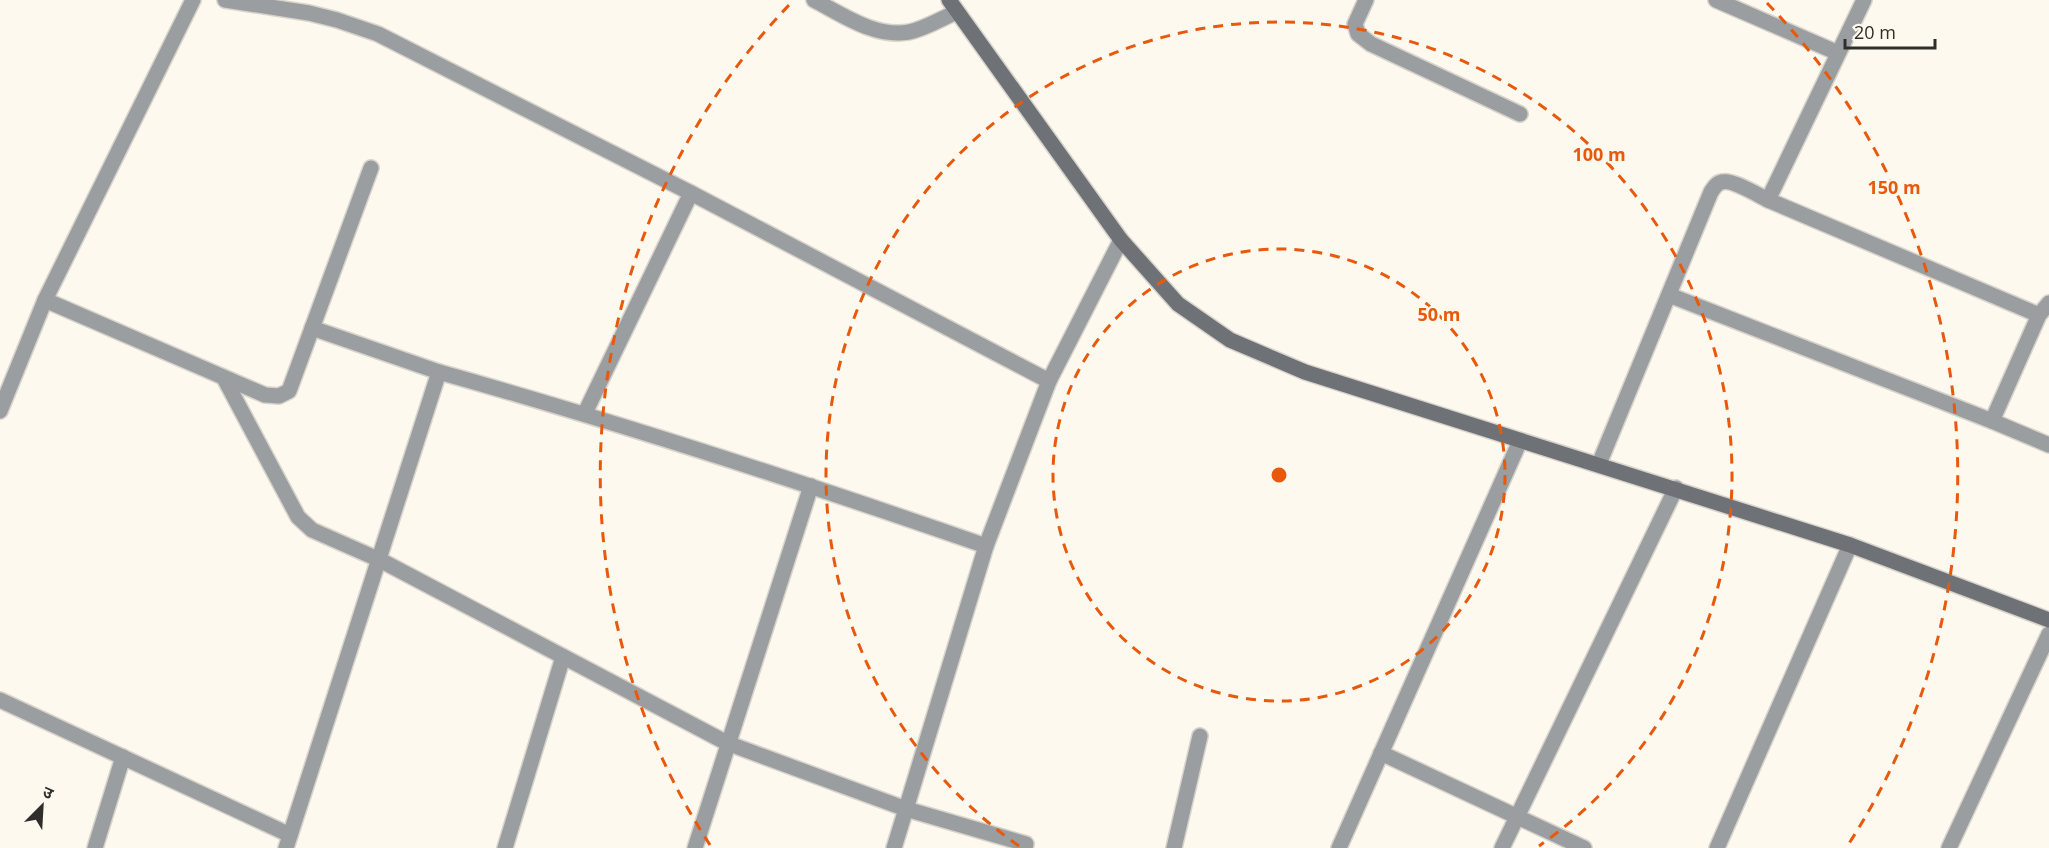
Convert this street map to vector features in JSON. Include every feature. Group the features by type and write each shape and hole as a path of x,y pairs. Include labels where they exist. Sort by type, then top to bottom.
{"street":[{"path":"0,411 45,300 193,0"},
{"path":"225,0 309,13 378,34 692,193 1049,381"},
{"path":"814,0 870,28 890,33 912,32 953,6 1122,240 1178,304 1230,340 1305,372 1851,545 2049,620"},
{"path":"1366,0 1355,24 1358,34 1371,44 1520,114"},
{"path":"1716,0 1838,53"},
{"path":"1768,200 1864,0"},
{"path":"45,300 265,396 279,396 289,391 371,168"},
{"path":"1599,464 1715,185 1722,181 1732,183 1768,200 2044,309 1992,421"},
{"path":"585,413 692,193"},
{"path":"894,848 986,546 1049,381 1122,240"},
{"path":"1669,295 2049,445"},
{"path":"312,328 439,372 585,413 811,486 986,546"},
{"path":"0,700 123,757 288,842 439,372"},
{"path":"224,378 298,517 312,530 380,560 728,743 906,809 1030,847"},
{"path":"1339,848 1520,441"},
{"path":"695,848 811,486"},
{"path":"1502,848 1676,488"},
{"path":"1717,848 1851,545"},
{"path":"1949,848 2049,634"},
{"path":"505,848 563,657"},
{"path":"1174,848 1200,736"},
{"path":"1381,753 1584,848"},
{"path":"95,848 123,757"}]}
